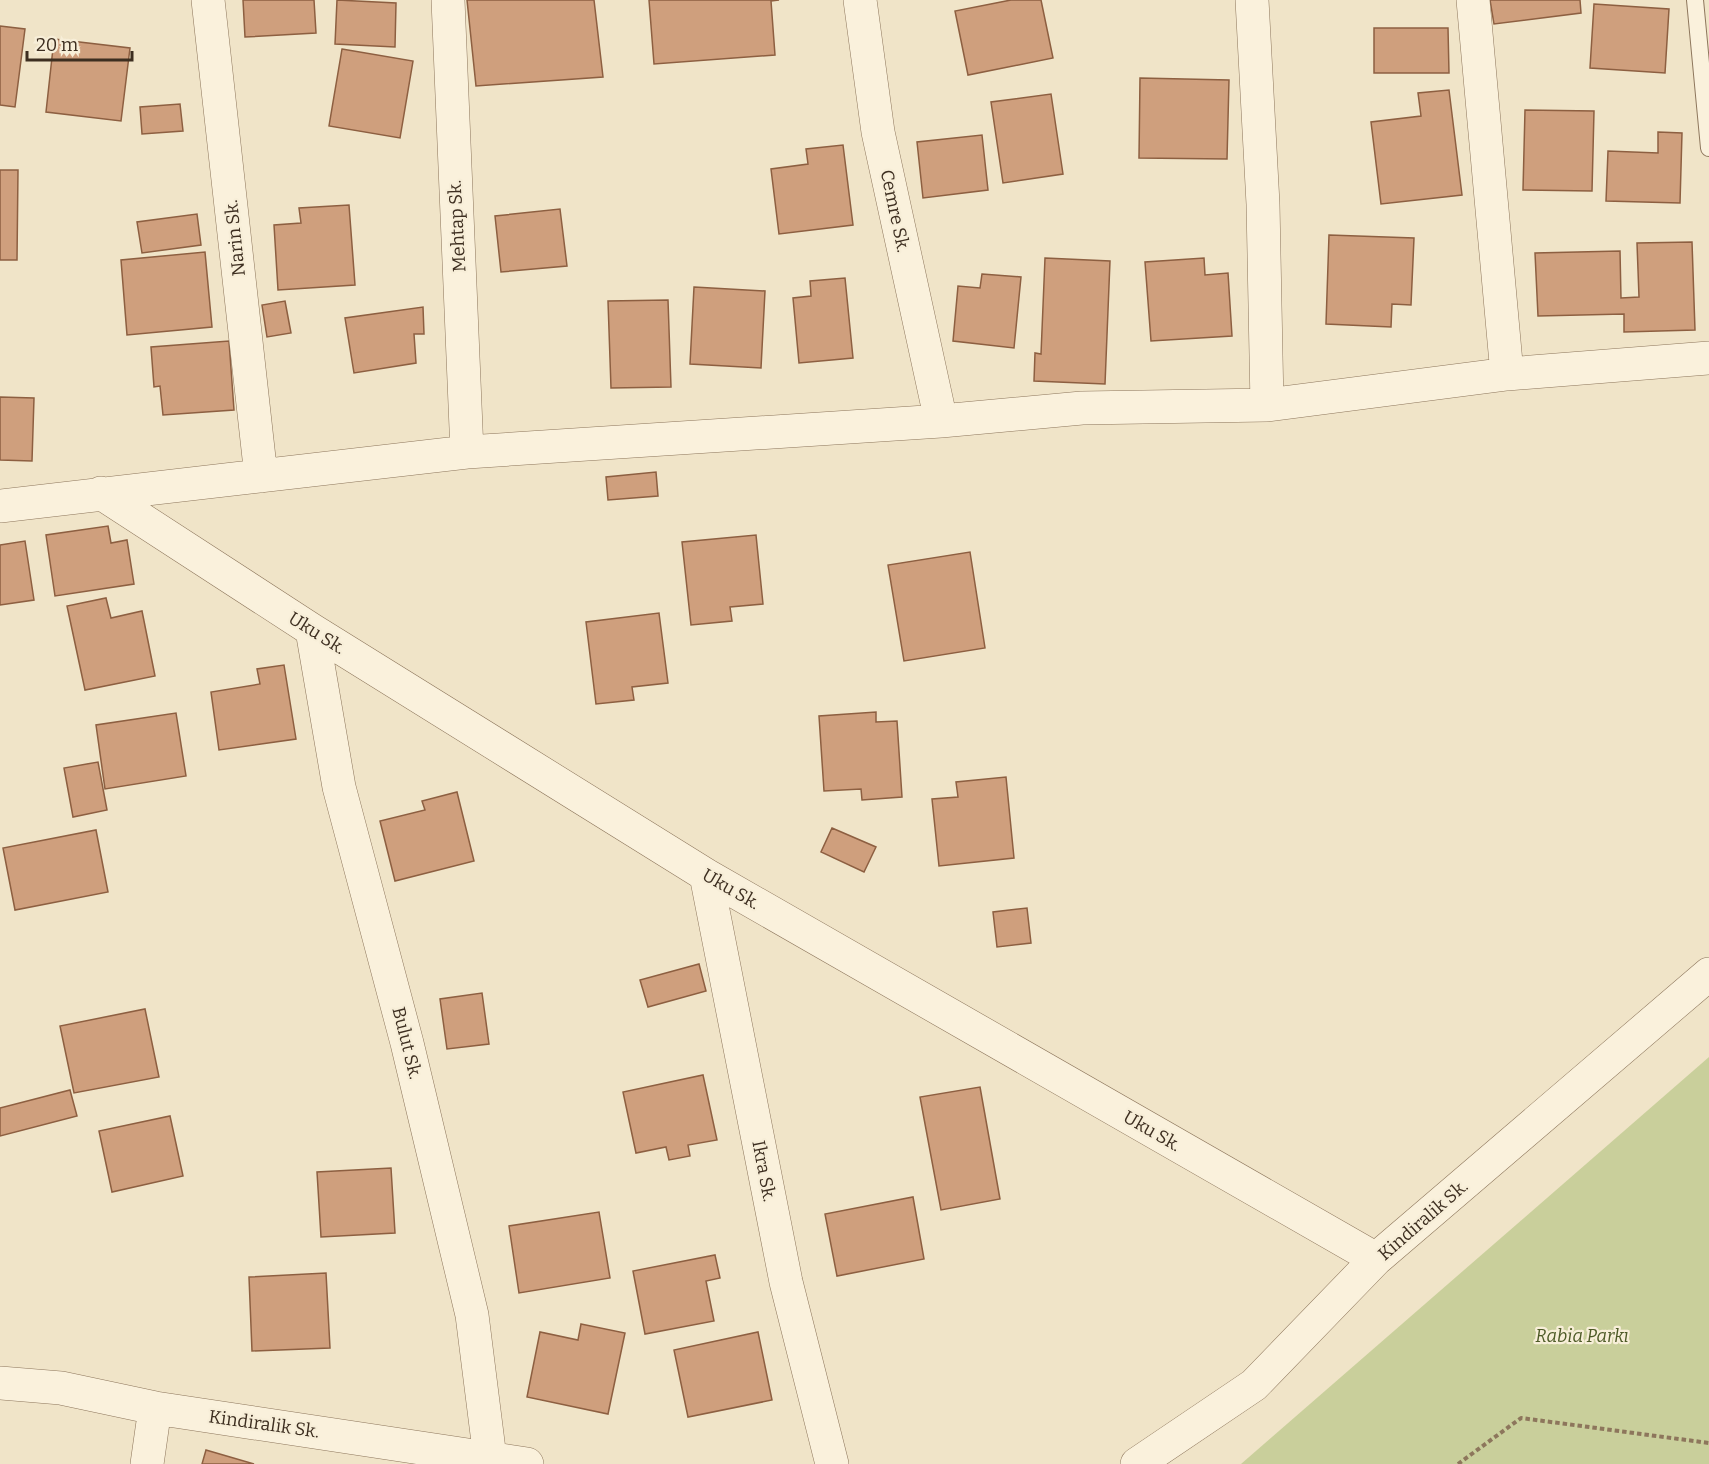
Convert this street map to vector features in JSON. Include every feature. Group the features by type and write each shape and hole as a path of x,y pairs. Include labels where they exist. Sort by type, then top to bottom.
{"street":[{"name":"Narin Sk.","path":"208,0 261,476"},
{"name":"Mehtap Sk.","path":"448,0 467,452"},
{"name":"Cemre Sk.","path":"860,0 878,132 941,421"},
{"path":"1252,0 1263,204 1267,405"},
{"path":"1473,0 1506,374"},
{"path":"0,506 467,452 941,421 1082,408 1267,405 1506,374 1709,358"},
{"name":"Uku Sk.","path":"101,493 312,630 706,875 1376,1259"},
{"name":"Bulut Sk.","path":"312,630 339,787 407,1043 472,1315 490,1458"},
{"name":"Ikra Sk.","path":"706,875 786,1282 832,1464"},
{"name":"Kindiralik Sk.","path":"1137,1464 1254,1385 1376,1259 1709,974"},
{"name":"Kindiralik Sk.","path":"0,1383 61,1388 155,1408 527,1464"},
{"path":"147,1464 155,1408"}],"lane":[{"path":"1695,0 1709,148"}],"path":[{"path":"1458,1464 1521,1418 1709,1443"}],"green space":[{"name":"Rabia Parkı","path":"1709,1057 1709,1464 1241,1464"}],"building":[{"path":"243,0 314,0 316,33 245,37"},
{"path":"337,0 396,3 395,47 335,44"},
{"path":"467,0 594,0 603,77 476,86"},
{"path":"649,0 779,0 771,1 775,55 654,64"},
{"path":"1011,0 1041,0 1053,58 968,75 955,11"},
{"path":"1490,0 1580,0 1581,13 1494,24"},
{"path":"1594,4 1669,9 1665,73 1590,68"},
{"path":"0,26 25,29 15,107 0,105"},
{"path":"1374,28 1448,28 1449,73 1374,73"},
{"path":"54,39 130,48 121,121 46,112"},
{"path":"342,49 413,61 400,138 329,126"},
{"path":"1140,78 1229,80 1227,159 1139,158"},
{"path":"1449,90 1462,195 1381,204 1371,122 1421,116 1418,93"},
{"path":"1051,94 1063,174 1003,183 991,102"},
{"path":"180,104 183,131 142,134 140,107"},
{"path":"1525,110 1594,111 1592,191 1523,190"},
{"path":"1658,132 1682,133 1680,203 1606,201 1608,151 1658,153"},
{"path":"982,135 988,190 923,198 917,142"},
{"path":"843,145 853,225 779,234 771,169 808,164 806,149"},
{"path":"0,170 18,170 17,260 0,260"},
{"path":"349,205 355,285 278,290 274,225 301,223 299,208"},
{"path":"560,209 567,266 501,272 495,216"},
{"path":"197,214 201,245 142,253 137,222"},
{"path":"1329,235 1414,238 1411,305 1392,304 1391,327 1326,324"},
{"path":"1692,242 1695,330 1624,332 1624,314 1538,316 1535,253 1620,251 1621,298 1639,297 1637,243"},
{"path":"205,252 212,327 127,335 121,260"},
{"path":"1045,258 1110,261 1105,384 1034,381 1035,353 1041,354"},
{"path":"1204,258 1205,275 1228,273 1232,336 1151,341 1145,262"},
{"path":"982,274 1021,277 1014,348 953,341 958,286 980,288"},
{"path":"845,278 853,358 799,363 793,298 811,296 810,281"},
{"path":"694,287 765,291 761,368 690,364"},
{"path":"668,300 671,387 611,388 608,301"},
{"path":"285,301 291,333 267,337 262,305"},
{"path":"423,307 424,334 414,334 416,363 354,373 345,318"},
{"path":"229,341 234,410 163,415 160,386 154,387 151,347"},
{"path":"0,397 34,398 32,461 0,460"},
{"path":"656,472 658,496 608,500 606,477"},
{"path":"108,526 111,543 127,540 134,584 55,596 46,535"},
{"path":"756,535 763,604 730,607 732,621 691,625 682,542"},
{"path":"25,541 34,600 0,605 0,545"},
{"path":"970,552 985,648 904,661 888,565"},
{"path":"106,598 111,618 142,611 155,676 85,690 67,606"},
{"path":"659,613 668,683 632,687 634,700 596,704 586,622"},
{"path":"284,665 296,739 219,750 211,692 260,684 257,669"},
{"path":"876,712 876,722 897,721 902,797 862,800 861,789 824,791 819,716"},
{"path":"176,713 186,776 105,789 96,725"},
{"path":"98,762 107,810 73,817 64,768"},
{"path":"1006,777 1014,858 939,866 932,799 958,797 956,782"},
{"path":"457,792 474,861 395,881 380,821 425,810 422,801"},
{"path":"832,828 876,847 864,872 821,852"},
{"path":"96,830 108,892 15,910 3,848"},
{"path":"1027,908 1031,943 997,947 993,912"},
{"path":"699,964 706,991 648,1007 640,980"},
{"path":"482,993 489,1044 447,1049 440,999"},
{"path":"145,1009 159,1077 74,1093 60,1026"},
{"path":"703,1075 717,1140 688,1145 690,1156 669,1160 666,1147 636,1153 623,1092"},
{"path":"980,1087 1000,1199 941,1210 920,1097"},
{"path":"70,1090 77,1116 0,1136 0,1108"},
{"path":"170,1116 183,1176 112,1192 99,1131"},
{"path":"391,1168 395,1233 321,1237 317,1172"},
{"path":"913,1197 924,1259 837,1276 825,1214"},
{"path":"599,1212 610,1278 519,1293 509,1226"},
{"path":"715,1255 720,1278 706,1281 714,1321 645,1334 633,1271"},
{"path":"326,1273 330,1348 252,1351 249,1277"},
{"path":"581,1324 625,1333 608,1414 527,1397 540,1332 578,1340"},
{"path":"758,1332 772,1400 688,1417 674,1350"},
{"path":"206,1450 254,1464 202,1464"}]}
